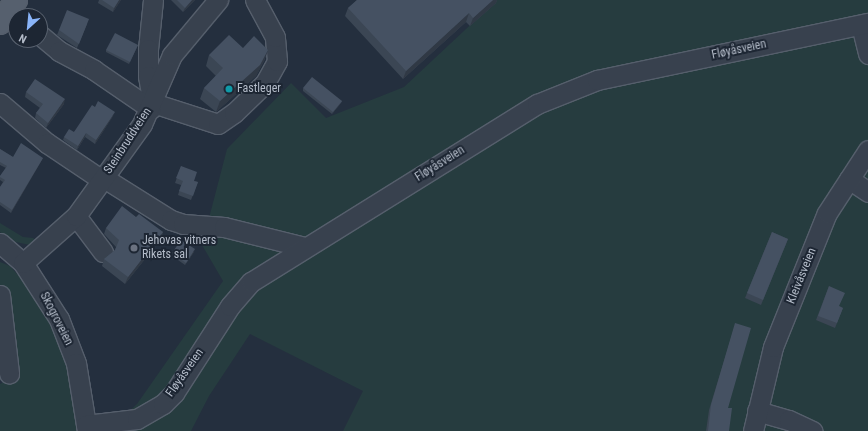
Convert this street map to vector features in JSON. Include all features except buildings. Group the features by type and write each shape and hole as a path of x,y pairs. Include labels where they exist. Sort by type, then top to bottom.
{"street":[{"name":"Steinbruddveien","path":"152,106 148,76 148,49 153,0"},
{"name":"Steinbruddveien","path":"23,263 76,216 152,106 172,55 218,0"},
{"path":"48,42 59,51 94,70 152,106 218,124 234,113 265,83 274,69 278,51 270,24 255,0"},
{"path":"864,24 868,54"},
{"name":"Fløyåsveien","path":"86,428 136,419 163,404 182,382 241,291 256,278 537,104 568,90 632,72 864,24"},
{"path":"0,103 47,143 103,179"},
{"name":"Kleivåsveien","path":"753,431 776,340 827,213 868,150"},
{"name":"Steinbruddveien","path":"103,179 171,220 183,224 224,227 305,247"},
{"path":"850,179 868,192"},
{"path":"76,216 104,252"},
{"name":"Skogroveien","path":"1,245 23,263 59,319 69,342 81,386 86,428"},
{"path":"0,295 9,373"},
{"path":"757,411 789,420 813,431"}],"green space":[{"path":"497,0 868,0 868,431 343,431 363,391 250,334 209,396 191,431 116,431 116,423 137,404 223,281 202,245 227,149 291,83 326,118 404,87"},
{"path":"0,223 23,237 33,238 37,241 30,245 11,241 0,232"},
{"path":"0,262 10,266 47,308 74,389 79,431 0,431 0,384 9,379 0,300"}],"place":[{"name":"Fastleger","path":"229,89"},
{"name":"Jehovas vitners Rikets sal","path":"134,248"}]}
